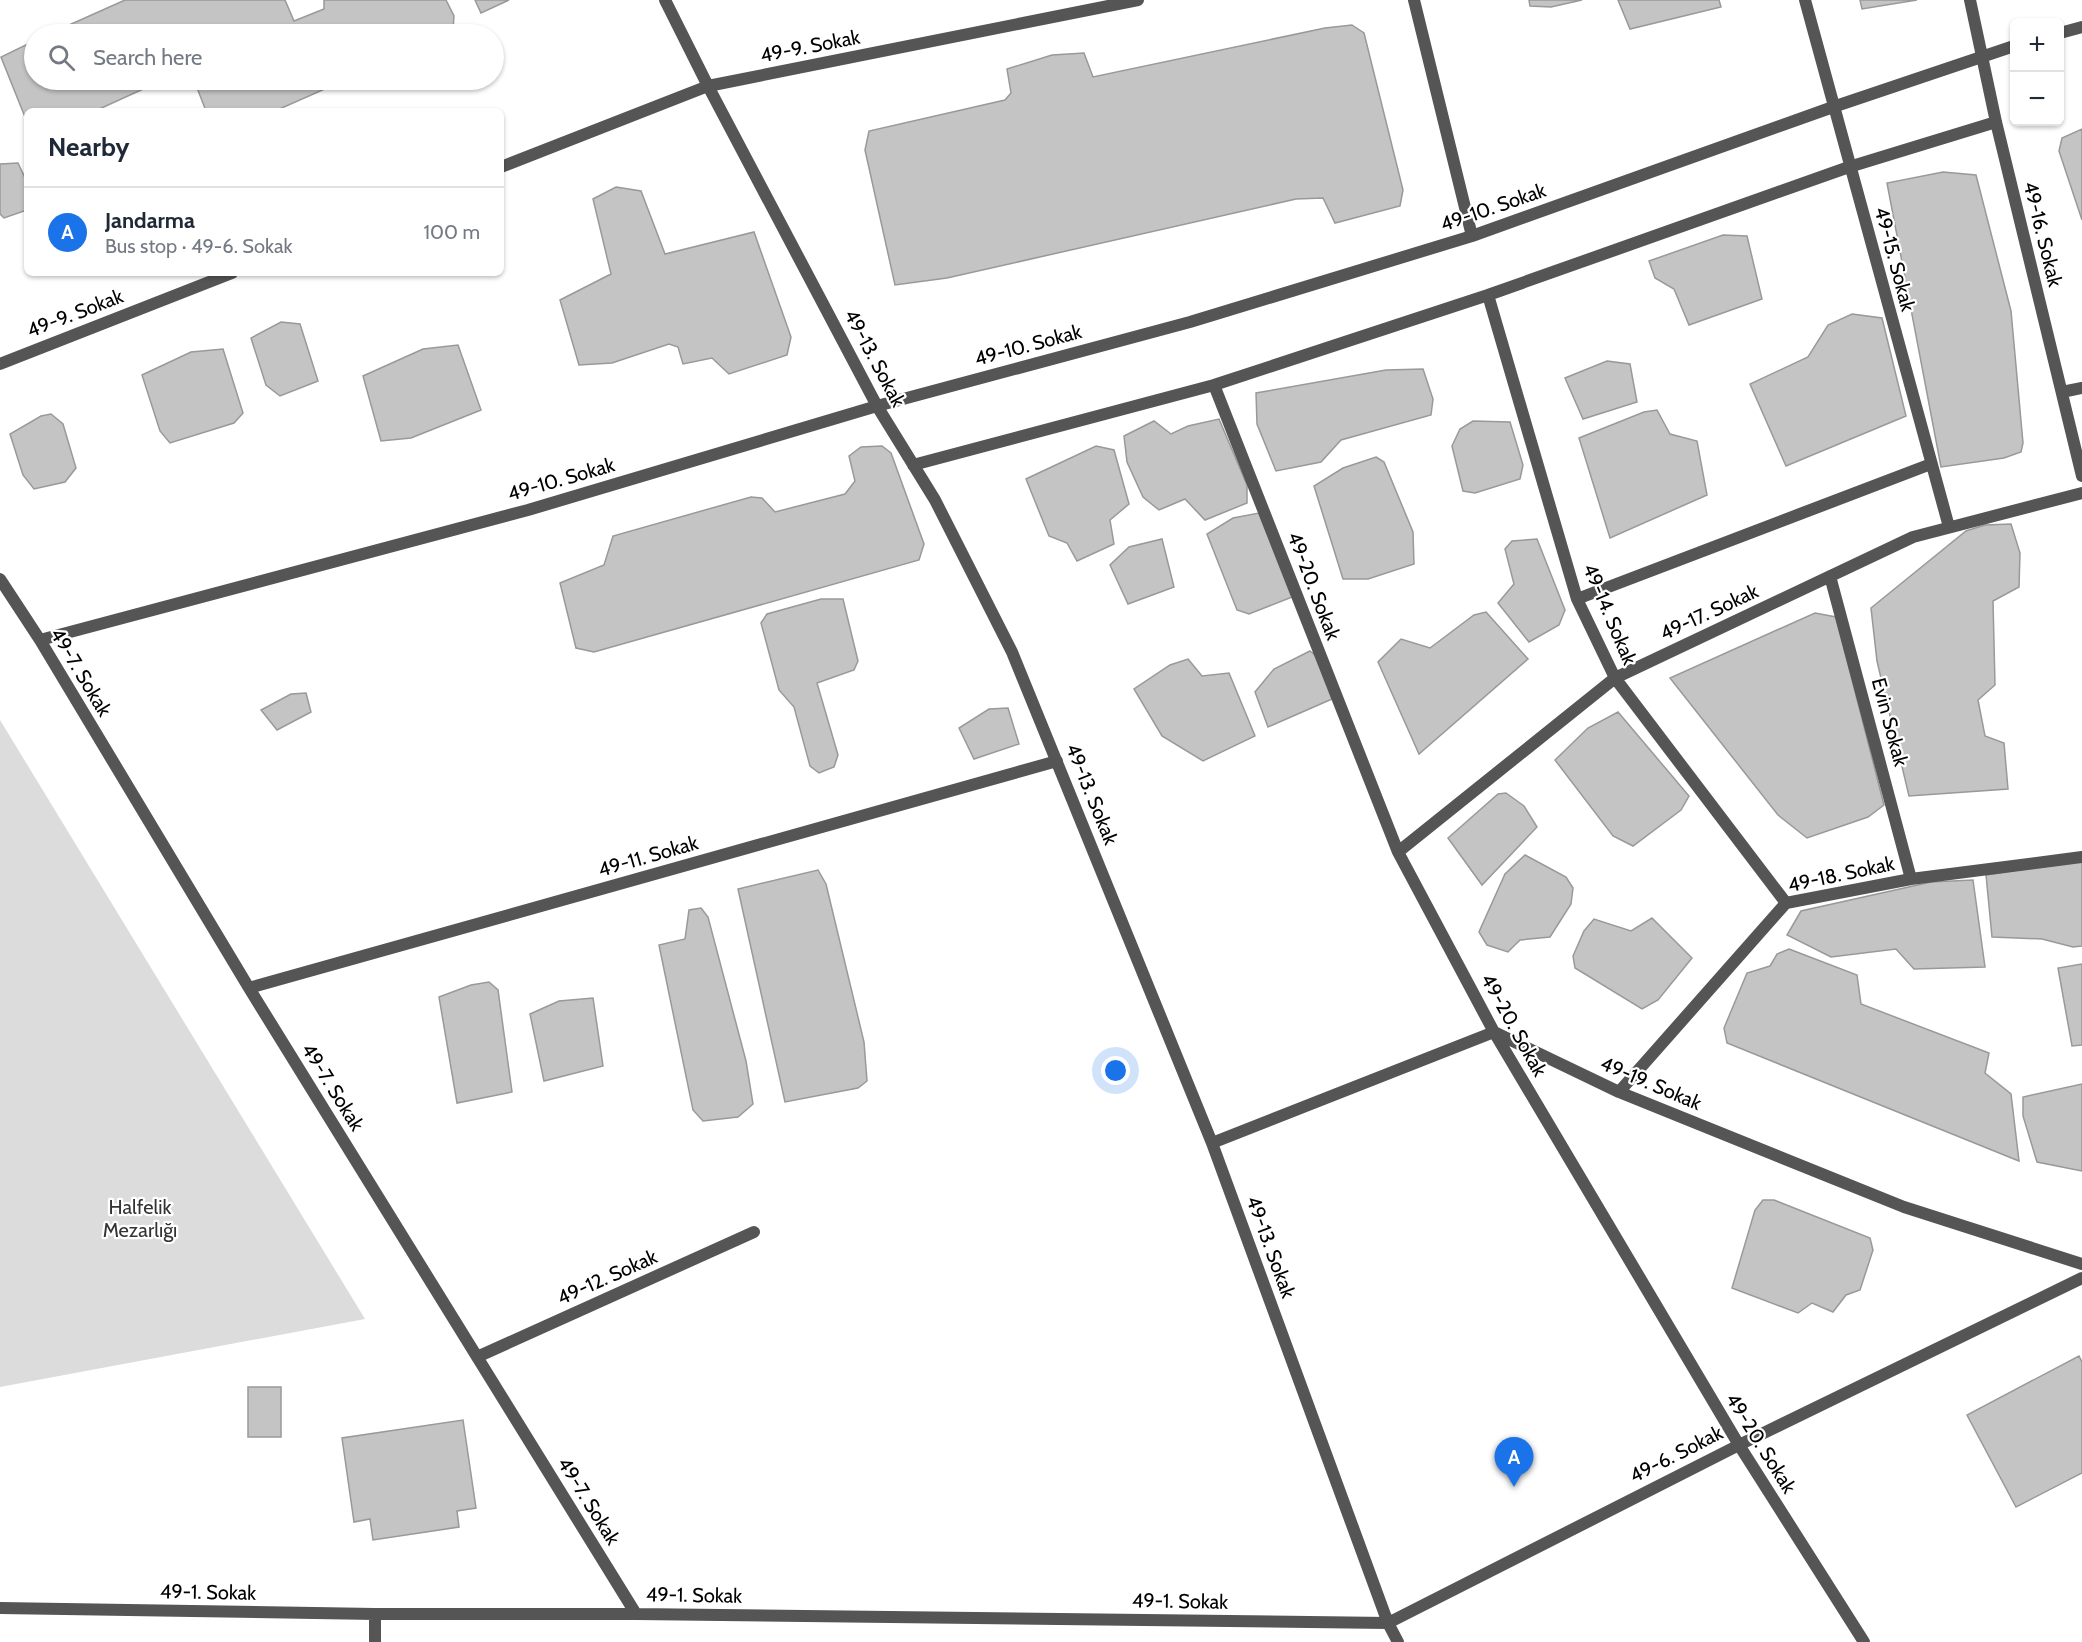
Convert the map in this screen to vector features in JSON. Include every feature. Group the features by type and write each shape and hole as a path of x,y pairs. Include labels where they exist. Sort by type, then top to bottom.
{"street":[{"name":"49-13. Sokak","path":"665,0 708,86 878,406 934,500 1012,652 1212,1143 1388,1623 1398,1642"},
{"name":"49-9. Sokak","path":"504,166 708,86 1138,0"},
{"path":"1414,0 1472,236"},
{"name":"49-15. Sokak","path":"1805,0 1949,527"},
{"name":"49-16. Sokak","path":"1970,0 1996,122 2082,476"},
{"path":"2064,32 2082,27"},
{"name":"49-10. Sokak","path":"40,640 528,510 878,406 1190,322 1472,236 1833,107 2010,47"},
{"path":"913,465 1214,385 1488,295 1850,167 1996,122"},
{"name":"49-9. Sokak","path":"0,364 224,276"},
{"name":"49-14. Sokak","path":"1488,295 1577,599 1615,678 1786,903"},
{"name":"49-20. Sokak","path":"1214,385 1398,852 1494,1032 1739,1445 1864,1642"},
{"path":"2062,392 2082,387"},
{"path":"1577,599 1931,464"},
{"name":"49-17. Sokak","path":"1398,852 1615,678 1913,537 2082,493"},
{"name":"Evin Sokak","path":"1830,576 1911,879"},
{"name":"49-7. Sokak","path":"0,579 40,640 249,988 636,1614"},
{"name":"49-11. Sokak","path":"249,988 1057,761"},
{"name":"49-18. Sokak","path":"1619,1092 1786,903 1911,879 2082,857"},
{"path":"1212,1143 1494,1032"},
{"name":"49-19. Sokak","path":"1494,1032 1619,1092 1904,1207 2082,1264"},
{"name":"49-12. Sokak","path":"477,1357 754,1232"},
{"name":"49-6. Sokak","path":"1388,1623 1739,1445 2082,1278"},
{"name":"49-1. Sokak","path":"0,1608 375,1614 636,1614 1388,1623"},
{"path":"375,1614 375,1642"}],"green space":[{"name":"Halfelik Mezarlığı","path":"0,720 365,1319 0,1387"}],"building":[{"path":"125,0 285,0 294,21 324,9 324,0 446,0 454,16 453,24 71,24"},
{"path":"475,0 509,0 481,13"},
{"path":"1529,0 1582,0 1551,7 1530,6"},
{"path":"1618,0 1719,0 1721,7 1630,29"},
{"path":"1860,0 1917,0 1862,9"},
{"path":"1352,25 1364,33 1403,190 1400,206 1335,223 1323,198 1296,199 947,278 895,285 865,150 869,131 1005,100 1011,93 1007,69 1052,55 1084,53 1093,77 1325,28"},
{"path":"24,46 24,90 141,90 102,108 24,108 24,114 1,57"},
{"path":"198,90 322,90 282,108 205,108"},
{"path":"2082,129 2082,220 2059,151 2062,138"},
{"path":"18,163 24,176 24,211 4,218 0,214 0,164"},
{"path":"1943,172 1976,175 2011,311 2023,443 2021,452 2004,458 1941,467 1887,183"},
{"path":"616,187 641,191 665,254 754,232 791,337 787,355 729,374 712,358 683,364 678,347 669,344 612,363 579,365 560,300 611,274 593,199"},
{"path":"1723,235 1747,236 1762,299 1689,325 1674,289 1655,278 1649,261"},
{"path":"1852,314 1882,318 1906,416 1786,466 1750,384 1808,357 1828,325"},
{"path":"281,322 300,324 318,381 280,396 266,385 251,338"},
{"path":"458,345 481,410 411,438 381,441 363,376 423,349"},
{"path":"223,349 243,413 234,423 170,443 160,431 142,375 191,352"},
{"path":"1607,361 1630,364 1637,402 1583,419 1565,378"},
{"path":"1423,369 1433,399 1431,415 1341,440 1321,462 1276,471 1257,424 1256,393 1386,370"},
{"path":"1657,410 1670,434 1697,441 1707,495 1610,538 1579,438 1644,412"},
{"path":"51,414 63,424 76,468 65,482 34,489 23,475 10,434 41,416"},
{"path":"1219,419 1247,485 1247,503 1205,520 1185,499 1159,510 1143,497 1127,462 1124,436 1154,421 1171,434 1188,426"},
{"path":"1473,421 1510,422 1523,465 1520,479 1475,493 1463,491 1452,446 1460,429"},
{"path":"882,446 891,453 924,544 919,560 594,652 576,648 560,583 604,565 613,536 751,497 762,498 775,512 845,494 855,481 849,456 861,447"},
{"path":"1096,446 1114,450 1129,504 1110,520 1114,544 1077,561 1067,543 1049,536 1026,479"},
{"path":"1376,457 1384,462 1413,532 1414,564 1368,579 1343,579 1314,486 1343,468"},
{"path":"1259,513 1292,597 1249,614 1237,610 1207,534 1233,518"},
{"path":"2011,524 2020,553 2019,587 1993,601 1995,685 1978,700 1985,736 2004,743 2008,789 1909,796 1877,661 1871,608 1966,531 1985,525"},
{"path":"1162,539 1174,587 1128,604 1110,565 1129,547"},
{"path":"1537,539 1565,610 1559,625 1529,642 1498,603 1514,584 1505,549 1512,541"},
{"path":"821,599 843,599 858,661 854,670 817,683 838,755 834,767 819,773 810,766 794,707 779,690 761,623 767,614"},
{"path":"1486,612 1528,659 1419,754 1378,662 1401,639 1430,648 1474,615"},
{"path":"1815,613 1836,617 1884,805 1868,817 1807,838 1778,815 1670,678"},
{"path":"1310,651 1320,659 1332,699 1268,727 1255,692 1274,669"},
{"path":"1188,659 1202,676 1229,673 1255,736 1203,761 1162,736 1134,689 1170,665"},
{"path":"306,693 311,712 277,730 261,710 291,694"},
{"path":"1008,708 1019,744 974,759 959,728 989,709"},
{"path":"1618,712 1689,796 1681,810 1633,846 1613,836 1555,760 1588,728"},
{"path":"1506,793 1524,806 1537,827 1482,885 1448,838 1498,794"},
{"path":"1525,855 1566,877 1573,888 1571,904 1550,937 1520,940 1508,952 1487,945 1479,932 1505,874"},
{"path":"2082,860 2082,946 2073,947 2042,939 1992,937 1986,875"},
{"path":"818,870 826,884 864,1042 867,1081 858,1088 785,1102 738,889"},
{"path":"1973,880 1985,967 1914,969 1896,949 1831,957 1787,935 1801,911 1931,882"},
{"path":"701,908 708,917 746,1061 753,1104 738,1117 703,1121 693,1110 659,945 685,939 689,910"},
{"path":"1652,918 1692,958 1658,1000 1642,1009 1575,968 1573,956 1584,931 1594,919 1631,931"},
{"path":"1789,949 1857,975 1861,1004 1989,1053 1985,1073 2011,1094 2019,1161 1727,1043 1724,1028 1747,973 1770,966 1777,954"},
{"path":"2082,964 2082,1045 2072,1046 2058,968"},
{"path":"489,982 498,990 512,1092 457,1103 439,997 471,985"},
{"path":"593,998 603,1066 544,1081 530,1014 559,1001"},
{"path":"2082,1084 2082,1171 2037,1162 2023,1116 2023,1097"},
{"path":"1763,1200 1774,1200 1870,1238 1873,1250 1860,1290 1846,1295 1833,1312 1812,1303 1798,1313 1732,1288 1755,1210"},
{"path":"2079,1356 2082,1362 2082,1473 2016,1507 1967,1415"},
{"path":"248,1387 281,1387 281,1437 248,1437"},
{"path":"463,1420 476,1508 457,1511 459,1527 373,1540 370,1519 354,1522 342,1438"}],"place":[{"name":"Jandarma","path":"1514,1487"}]}
